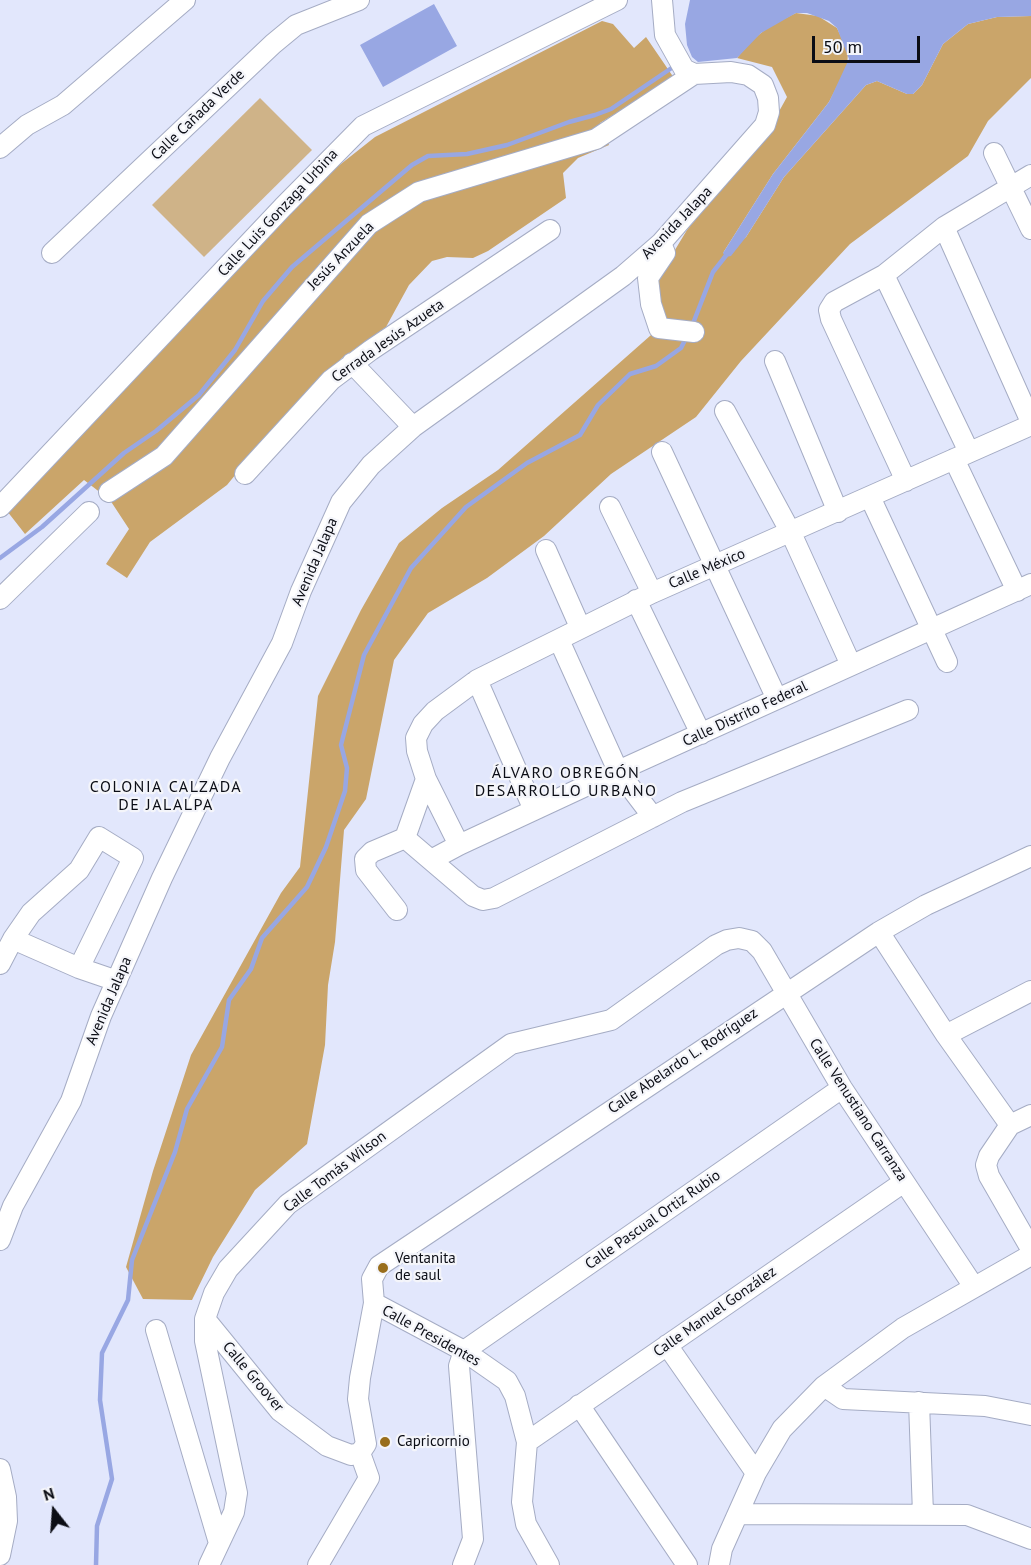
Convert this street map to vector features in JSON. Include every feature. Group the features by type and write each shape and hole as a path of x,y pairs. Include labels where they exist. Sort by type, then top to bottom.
{"street":[{"path":"0,148 27,125 63,105 185,0"},
{"name":"Calle Cañada Verde","path":"52,253 280,37 296,25 359,0"},
{"name":"Calle Luis Gonzaga Urbina","path":"0,507 283,207 363,126 617,0"},
{"path":"662,0 665,35 689,71"},
{"name":"Avenida Jalapa","path":"0,1240 18,1198 71,1101 99,1021 177,843 282,643 301,591 341,502 371,465 413,427 605,289 662,243 751,144 765,125 770,112 763,85 748,75 731,72 689,71"},
{"name":"Jesús Anzuela","path":"109,492 164,456 369,224 419,192 596,139 689,71"},
{"path":"994,153 1031,229"},
{"path":"906,481 831,319 829,310 834,302 885,275 944,227 1031,175"},
{"path":"944,227 1031,424"},
{"name":"Cerrada Jesús Azueta","path":"245,474 331,380 352,363 549,230"},
{"path":"662,243 665,253 648,278 651,304 659,328 694,332"},
{"path":"885,275 961,456 1024,588"},
{"path":"775,362 838,512"},
{"path":"352,363 413,427"},
{"path":"725,411 791,533 851,665"},
{"name":"Calle México","path":"426,779 417,751 416,738 423,724 477,680 644,596 791,533 1031,424"},
{"path":"662,452 777,699"},
{"path":"870,497 947,662"},
{"path":"610,507 701,734"},
{"path":"0,598 89,512"},
{"path":"546,550 580,627"},
{"name":"Calle Distrito Federal","path":"431,860 618,771 1024,588"},
{"path":"560,640 618,771 653,817"},
{"path":"477,680 534,810"},
{"path":"405,838 473,896 483,900 494,898 653,817 908,710"},
{"path":"397,910 366,870 365,860 372,852 405,838 426,779"},
{"path":"426,779 459,845"},
{"path":"0,964 13,939 31,913 79,870 99,837 133,858 79,968"},
{"name":"Calle Abelardo L. Rodríguez","path":"374,1303 372,1279 379,1266 879,932 926,905 1031,856"},
{"path":"879,932 946,1035 1010,1125"},
{"name":"Calle Venustiano Carranza","path":"739,938 752,941 762,951 842,1088 974,1287"},
{"name":"Calle Tomás Wilson","path":"209,1565 234,1512 237,1493 205,1341 205,1319 214,1293 228,1269 288,1204 511,1044 611,1020 716,945 739,938"},
{"path":"13,939 79,968 117,981"},
{"path":"946,1035 1031,992"},
{"name":"Calle Pascual Ortiz Rubio","path":"464,1351 842,1088"},
{"path":"1031,1115 1010,1125 988,1156 986,1165 989,1176 1031,1249"},
{"name":"Calle Manuel González","path":"527,1442 904,1182"},
{"path":"719,1565 722,1549 756,1473 782,1429 824,1386 903,1328 1031,1255"},
{"path":"318,1565 369,1478 360,1453 366,1444 358,1399 374,1303"},
{"name":"Calle Presidentes","path":"374,1303 464,1351 507,1381 515,1396 527,1442 522,1502 526,1524 549,1565"},
{"name":"Calle Groover","path":"205,1319 280,1412 327,1446 351,1455 360,1453"},
{"path":"156,1330 219,1543"},
{"path":"667,1345 756,1473"},
{"path":"463,1565 473,1539 459,1366 464,1351"},
{"path":"824,1386 843,1399 985,1406 1031,1415"},
{"path":"919,1402 923,1514"},
{"path":"579,1405 687,1565"},
{"path":"0,1468 6,1497 7,1521 0,1554"},
{"path":"738,1515 967,1515 1031,1539"}],"shaded area":[{"path":"796,13 818,16 837,28 848,52 847,67 829,102 773,174 723,253 746,237 784,177 866,85 877,81 907,94 913,94 922,85 943,44 968,24 997,17 1031,16 1031,78 988,121 968,156 850,244 741,361 696,417 611,474 544,536 487,578 428,613 394,660 366,799 344,830 335,942 328,985 325,1045 307,1144 255,1190 213,1257 192,1300 143,1299 126,1267 153,1171 191,1055 281,893 300,867 318,696 361,610 399,543 442,508 498,470 659,328 655,283 687,230 767,133 787,97 772,67 737,58 751,41 771,25"},
{"path":"602,21 613,24 634,48 646,37 674,78 600,123 609,145 578,158 563,173 566,198 488,251 473,258 447,257 432,261 409,285 386,327 342,358 281,419 227,485 150,542 127,578 106,564 129,529 110,500 84,480 25,534 7,511 196,306 327,175 375,137"},
{"path":"260,98 312,150 204,257 152,205"}],"water":[{"path":"690,0 1031,0 1031,16 997,17 968,24 943,44 922,85 913,94 907,94 877,81 866,85 784,177 746,237 731,256 725,257 723,253 773,174 829,102 849,59 837,28 829,21 807,13 796,13 761,33 737,58 698,62 692,57 687,45 685,24"},
{"path":"434,4 457,46 383,87 360,45"}],"waterway":[{"path":"0,558 42,527 124,453 156,431 199,395 235,350 263,301 292,267 412,165 428,156 467,154 507,145 611,109 676,65"},
{"path":"692,326 713,272 728,253"},
{"path":"96,1565 97,1526 112,1479 100,1400 102,1353 128,1300 132,1260 175,1152 187,1109 222,1047 229,1000 251,969 262,938 307,887 326,847 345,791 347,768 341,745 364,655 411,568 466,507 527,463 580,435 598,405 630,374 656,366 681,348 687,336"}],"place":[{"name":"Ventanita de saul","path":"383,1268"},
{"name":"Capricornio","path":"385,1442"}],"district":[{"name":"ÁLVARO OBREGÓN DESARROLLO URBANO","path":"566,782"},
{"name":"COLONIA CALZADA DE JALALPA","path":"166,796"}]}
